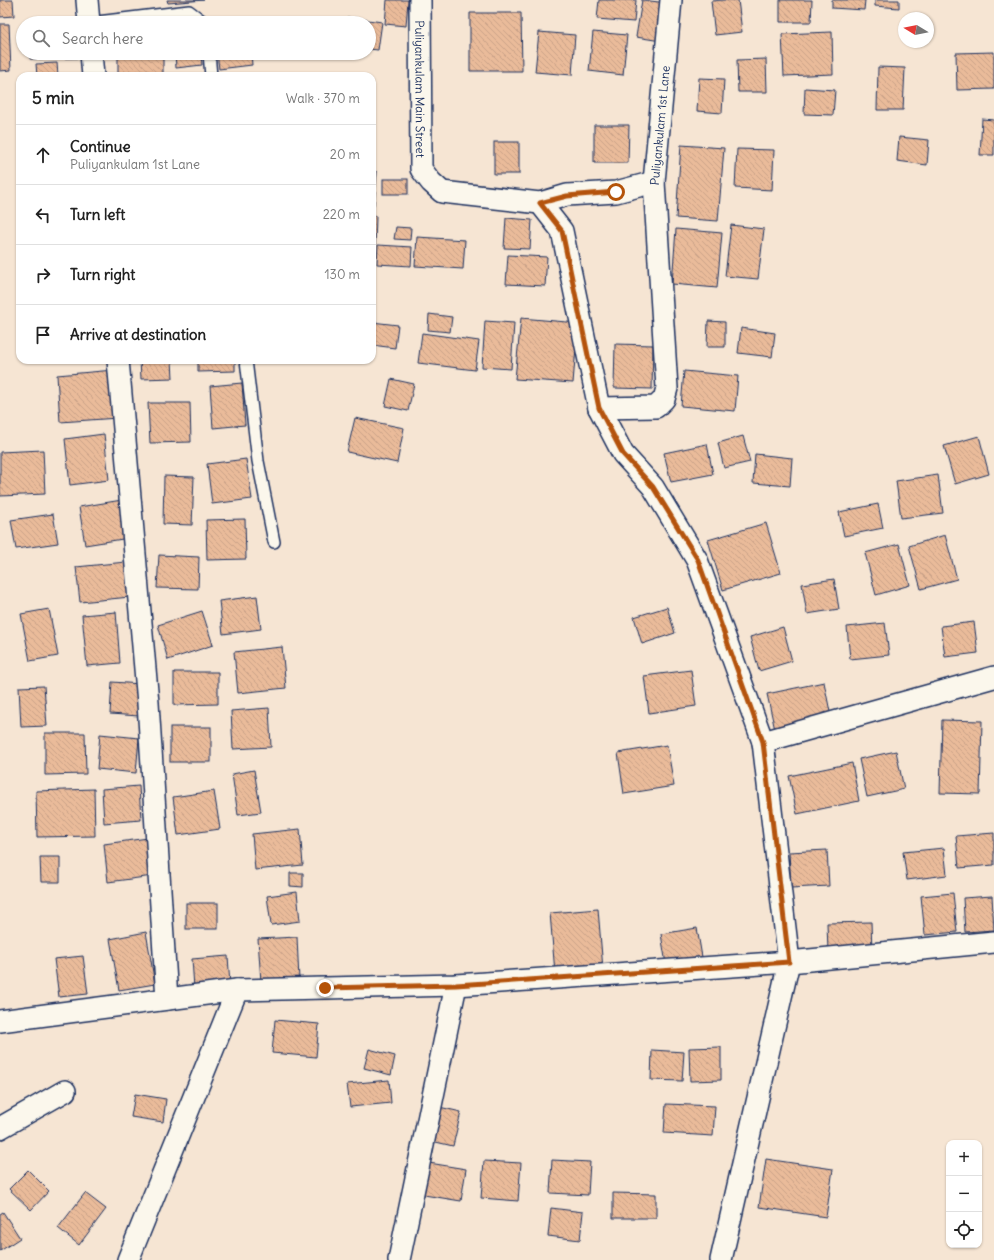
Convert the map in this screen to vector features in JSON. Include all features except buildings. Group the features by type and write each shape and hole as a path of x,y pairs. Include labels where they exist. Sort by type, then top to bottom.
{"street":[{"path":"87,0 88,16"},
{"name":"Puliyankulam Main Street","path":"420,0 421,169 431,182 442,192 540,203"},
{"name":"Puliyankulam 1st Lane","path":"540,203 567,196 616,192 654,182 671,0"},
{"path":"92,60 93,72"},
{"path":"599,408 656,407 664,399 667,388 654,182"},
{"path":"540,203 562,231 599,408 623,454 653,487 698,560 763,742 789,962 721,1260"},
{"path":"118,364 148,703 167,999"},
{"path":"763,742 994,677"},
{"path":"0,1021 237,990 456,985 789,962 994,942"},
{"path":"399,1260 456,985"},
{"path":"128,1260 237,990"},
{"path":"0,1128 65,1091"}],"lane":[{"path":"147,16 189,11 196,16"},
{"path":"209,60 210,72"},
{"path":"246,364 258,461 274,542"}],"route":[{"path":"325,988 456,985 789,962 763,742 698,560 653,487 623,454 599,408 562,231 540,203 567,196 616,192"}]}
